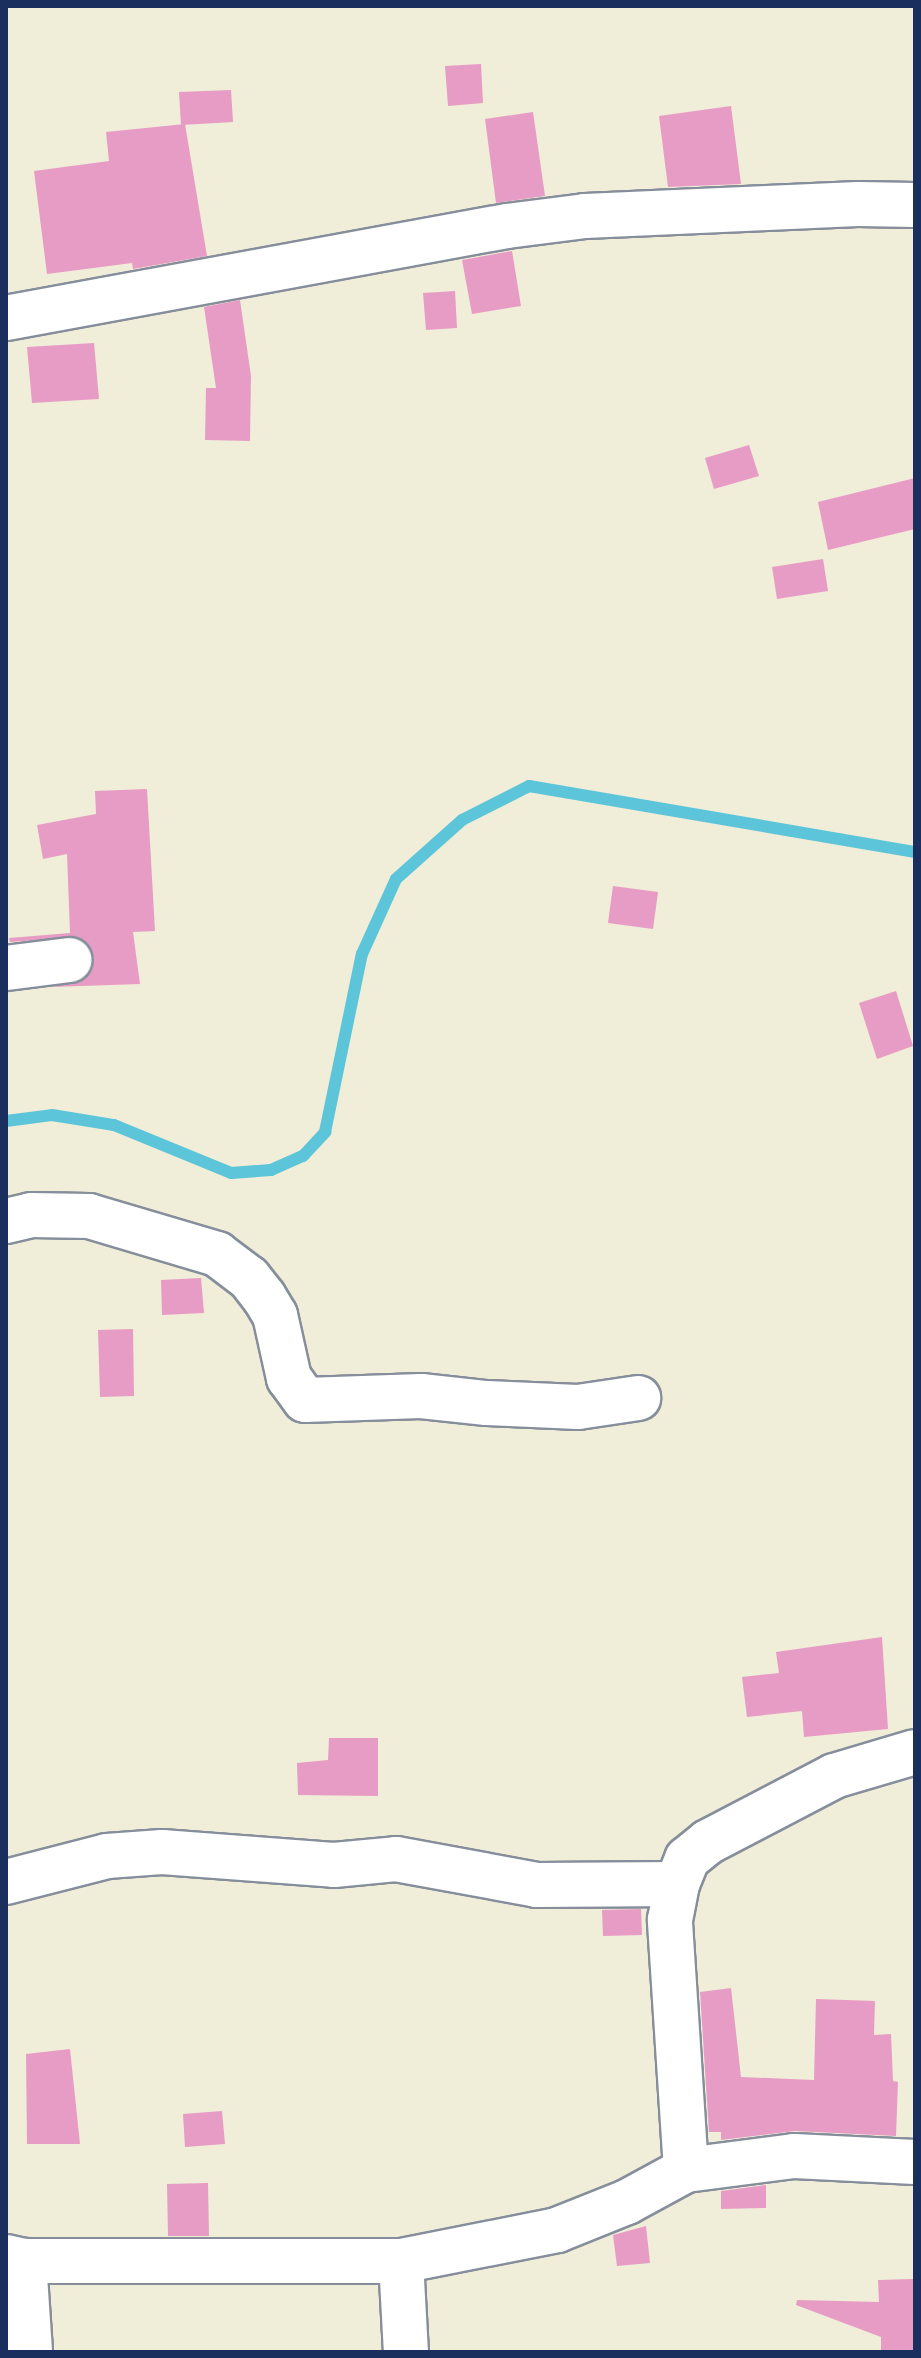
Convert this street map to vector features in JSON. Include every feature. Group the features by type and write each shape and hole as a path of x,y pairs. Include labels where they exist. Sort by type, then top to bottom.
{"street":[{"path":"6,318 492,229 585,216 858,204 915,205"},
{"path":"6,968 69,960"},
{"path":"6,1221 31,1215 89,1216 217,1254 249,1278 275,1315 289,1378 305,1400 421,1396 578,1407 638,1398"},
{"path":"686,2170 670,1920 677,1884 687,1859 708,1842 834,1776 915,1752"},
{"path":"6,1882 107,1856 162,1852 334,1865 396,1859 537,1885 677,1884"},
{"path":"30,2352 15,2259 401,2261 557,2230 627,2202 686,2170 794,2156 915,2162"},
{"path":"401,2261 406,2352"}],"building":[{"path":"481,64 483,103 448,106 445,66"},
{"path":"231,90 233,122 181,125 179,92"},
{"path":"731,106 741,184 668,187 659,116"},
{"path":"533,112 545,196 496,203 485,119"},
{"path":"185,124 207,256 133,269 132,263 47,274 34,171 109,161 106,132"},
{"path":"512,251 521,306 472,314 462,260"},
{"path":"455,291 457,328 426,330 423,293"},
{"path":"240,300 251,376 250,441 205,440 206,388 216,388 204,307"},
{"path":"94,343 99,399 32,403 27,347"},
{"path":"749,445 759,476 714,489 705,458"},
{"path":"915,478 915,529 828,550 818,502"},
{"path":"823,559 828,591 777,599 772,567"},
{"path":"147,789 155,931 133,932 140,984 52,987 83,980 92,970 94,958 88,944 78,937 10,942 9,938 70,933 67,854 43,859 37,825 96,814 95,791"},
{"path":"613,886 658,892 653,929 608,923"},
{"path":"896,991 913,1046 877,1059 859,1003"},
{"path":"201,1278 204,1313 162,1315 161,1280"},
{"path":"133,1329 134,1396 100,1397 98,1330"},
{"path":"882,1637 888,1729 804,1737 802,1711 747,1717 742,1677 779,1673 776,1652"},
{"path":"329,1738 378,1738 378,1796 298,1795 297,1763 328,1760"},
{"path":"641,1909 642,1935 603,1936 602,1910"},
{"path":"731,1988 741,2077 814,2080 816,1999 875,2001 874,2035 891,2034 893,2081 898,2082 896,2136 795,2131 721,2140 721,2132 709,2132 700,1992"},
{"path":"70,2049 80,2144 27,2144 26,2054"},
{"path":"222,2111 225,2144 185,2147 183,2114"},
{"path":"208,2183 209,2236 168,2236 167,2184"},
{"path":"766,2185 766,2208 721,2209 721,2191"},
{"path":"646,2226 650,2263 617,2266 613,2235"},
{"path":"913,2279 915,2352 881,2352 881,2337 796,2305 797,2300 879,2302 878,2280"}],"waterway":[{"path":"6,1121 52,1115 114,1125 231,1173 271,1170 303,1156 325,1132 362,954 396,879 462,820 529,786 915,852"}]}
